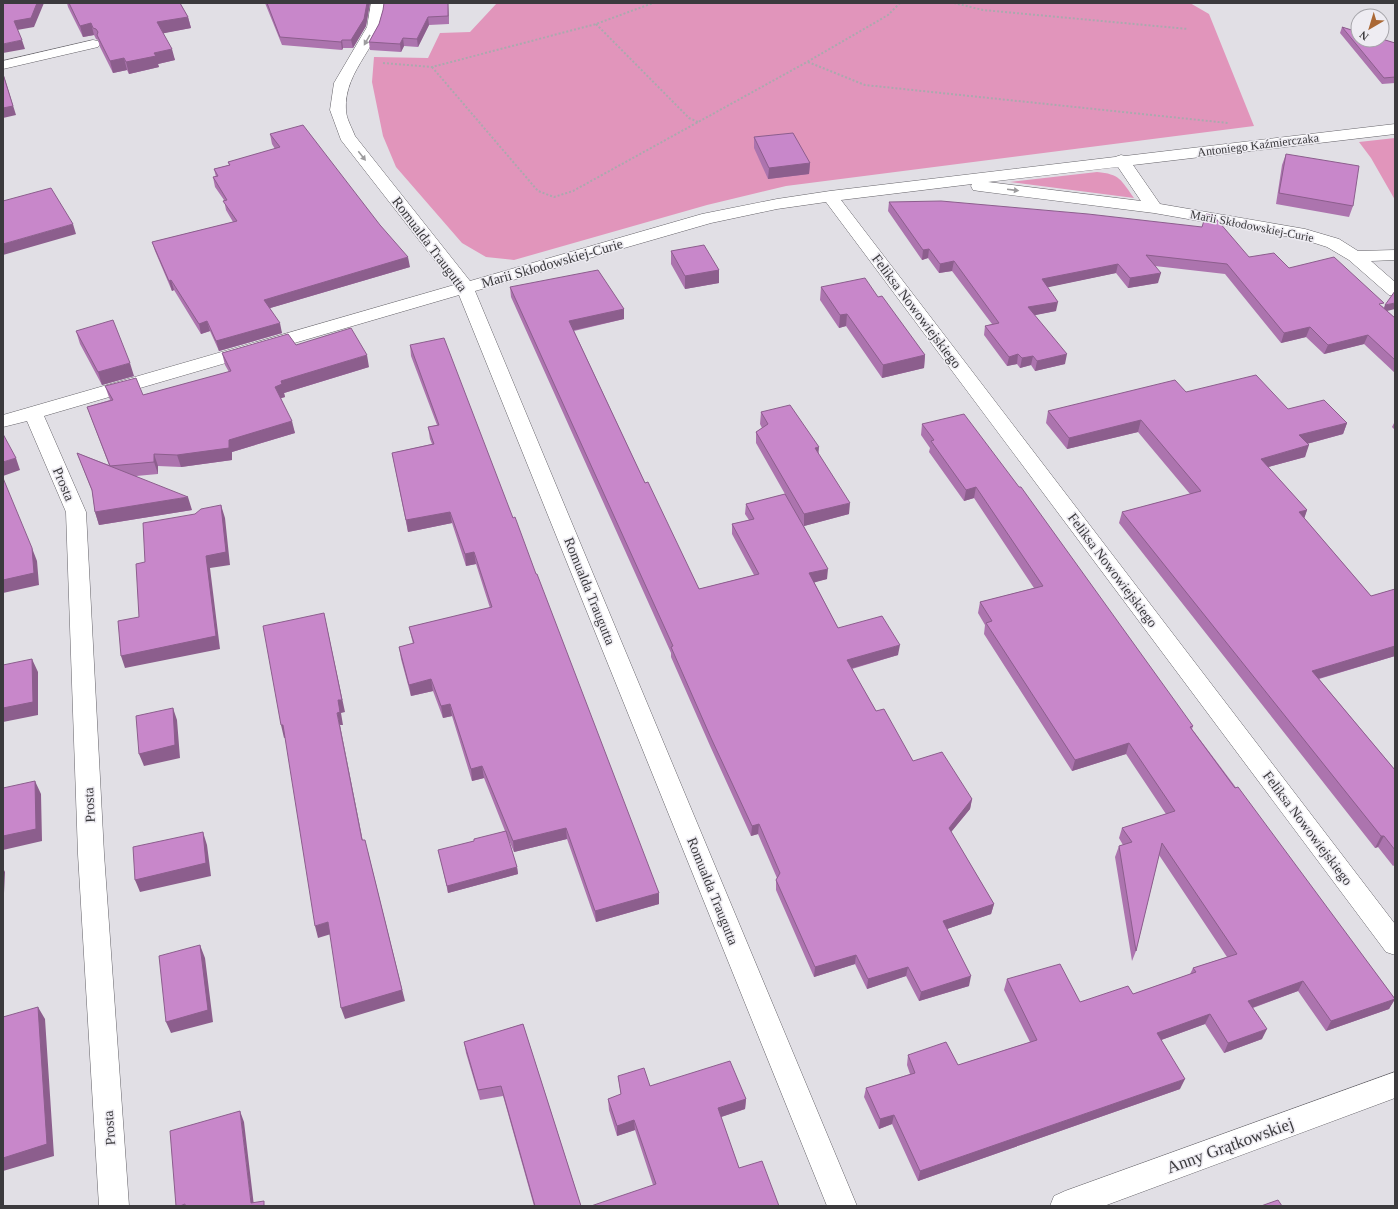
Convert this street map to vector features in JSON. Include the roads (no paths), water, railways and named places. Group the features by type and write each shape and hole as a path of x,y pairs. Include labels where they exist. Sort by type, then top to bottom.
{"street":[{"name":"Romualda Traugutta","path":"378,3 374,27 342,83 338,110 347,137 465,287 842,1206"},
{"path":"3,65 93,44"},
{"name":"Antoniego Kaźmierczaka","path":"1121,160 1395,129"},
{"path":"1121,160 1154,208"},
{"name":"Marii Skłodowskiej-Curie","path":"3,421 708,218 777,204 830,196 1121,160"},
{"name":"Marii Skłodowskiej-Curie","path":"946,182 1154,208 1305,234 1333,243 1355,256 1395,291"},
{"name":"Feliksa Nowowiejskiego","path":"830,196 1395,944"},
{"path":"1355,256 1395,255"},
{"name":"Prosta","path":"34,412 76,512 91,854 114,1206"},
{"name":"Anny Grątkowskiej","path":"1065,1206 1395,1085"}]}
